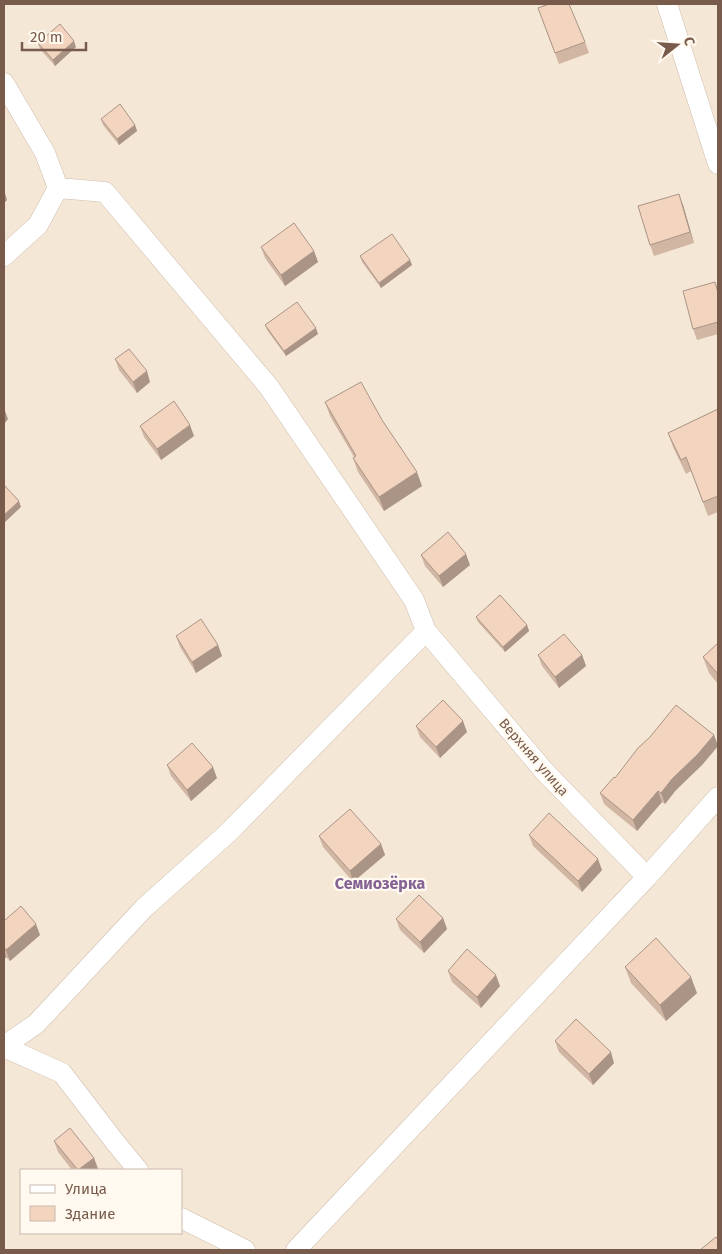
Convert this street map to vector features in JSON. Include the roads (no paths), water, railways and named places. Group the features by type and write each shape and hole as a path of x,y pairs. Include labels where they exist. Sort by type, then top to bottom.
{"street":[{"path":"667,4 718,164"},
{"path":"4,83 45,153 58,188 38,225 4,256"},
{"name":"Верхняя улица","path":"58,188 105,192 269,386 414,600 426,631 545,772 647,878"},
{"path":"4,1046 36,1024 144,908 229,832 426,631"},
{"path":"296,1250 647,878 718,797"},
{"path":"4,1046 62,1073 137,1169"},
{"path":"182,1218 245,1250"}],"district":[{"name":"Семиозёрка","path":"380,883"}]}
